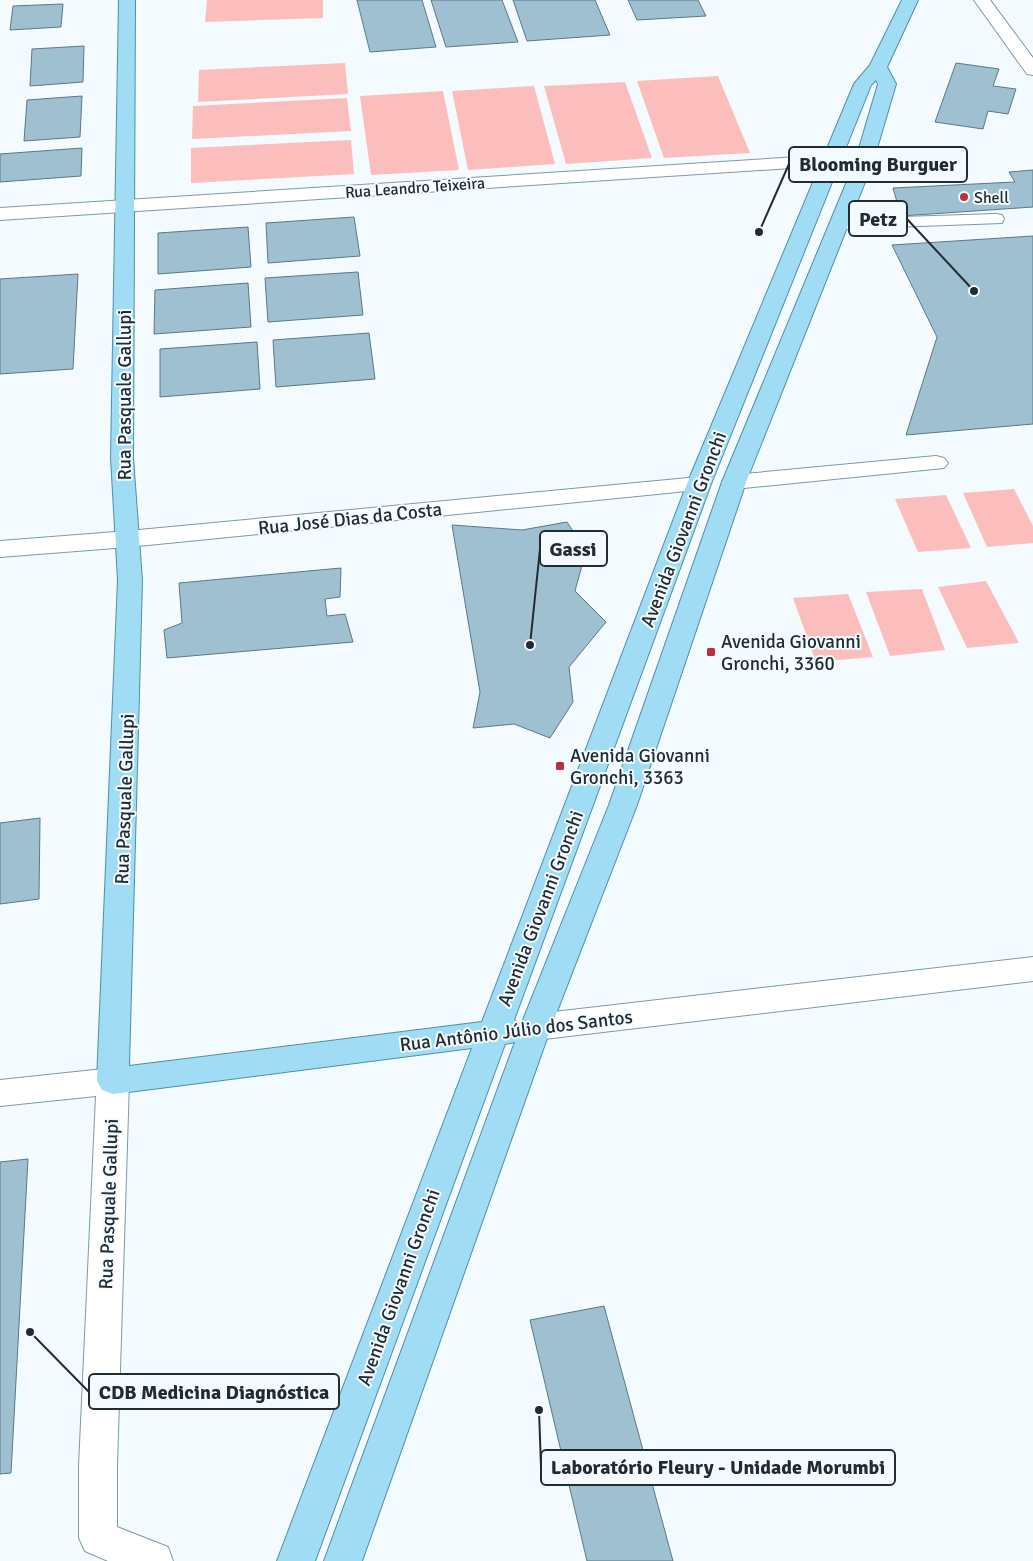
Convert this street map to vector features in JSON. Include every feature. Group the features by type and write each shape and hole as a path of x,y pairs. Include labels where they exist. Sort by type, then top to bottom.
{"main road":[{"name":"Rua Pasquale Gallupi","path":"113,1081 129,676 130,580 122,458 127,0"},
{"name":"Avenida Giovanni Gronchi","path":"296,1561 699,484 863,84 878,67 910,0"},
{"name":"Avenida Giovanni Gronchi","path":"343,1561 536,1028 623,805 734,482 864,162 887,84 878,67"},
{"path":"830,161 843,160 846,165 829,222 834,235"},
{"name":"Rua Antônio Júlio dos Santos","path":"113,1081 536,1028"}],"street":[{"path":"982,0 1033,70"},
{"name":"Rua Leandro Teixeira","path":"0,214 830,161"},
{"path":"734,482 936,463"},
{"name":"Rua José Dias da Costa","path":"0,549 128,540 699,484"},
{"name":"Rua Antônio Júlio dos Santos","path":"536,1028 1033,969"},
{"name":"Rua Antônio Júlio dos Santos","path":"0,1093 113,1081"},
{"name":"Rua Pasquale Gallupi","path":"113,1081 98,1466 98,1538 154,1561"}],"lane":[{"path":"834,235 996,219"}],"shaded area":[{"path":"207,0 323,0 323,18 205,22"},
{"path":"345,63 348,94 198,102 199,70"},
{"path":"718,76 750,153 664,158 637,81"},
{"path":"625,82 652,158 566,164 544,86"},
{"path":"534,86 555,164 468,170 452,91"},
{"path":"443,91 459,170 371,175 360,96"},
{"path":"347,98 351,131 192,139 193,106"},
{"path":"351,140 354,174 191,183 191,148"},
{"path":"1014,489 1033,526 1033,543 987,547 963,493"},
{"path":"946,495 971,548 918,552 895,499"},
{"path":"986,581 1019,643 967,648 938,587"},
{"path":"922,589 945,650 890,656 866,592"},
{"path":"848,594 873,657 816,662 793,598"}],"building":[{"path":"357,0 422,0 436,47 370,52"},
{"path":"431,0 502,0 518,42 446,47"},
{"path":"513,0 595,0 610,35 527,41"},
{"path":"628,0 698,0 706,16 637,20"},
{"path":"63,4 61,27 10,30 13,6"},
{"path":"84,46 83,82 30,86 32,49"},
{"path":"956,63 999,69 993,86 1016,89 1008,114 988,111 983,129 935,122"},
{"path":"82,96 80,137 24,141 27,100"},
{"path":"82,148 81,176 0,182 0,154"},
{"name":"Shell","path":"1033,170 1033,207 901,216 893,188 1015,182 1009,172"},
{"path":"354,217 360,256 268,263 266,223"},
{"path":"248,227 251,267 158,274 158,233"},
{"path":"1033,236 1033,424 906,435 937,337 892,245"},
{"path":"358,272 363,315 268,322 265,278"},
{"path":"78,274 73,369 0,374 0,279"},
{"path":"248,283 251,327 154,334 155,290"},
{"path":"369,333 375,379 276,387 273,340"},
{"path":"257,342 260,389 160,397 160,349"},
{"path":"567,522 586,551 575,591 606,622 569,667 573,702 550,738 514,724 473,728 480,692 452,525 522,530"},
{"path":"341,568 340,597 325,599 327,616 345,614 353,642 167,658 164,630 182,623 179,583"},
{"path":"40,818 39,899 0,904 0,823"},
{"path":"28,1159 11,1473 0,1474 0,1162"},
{"path":"604,1306 673,1561 587,1561 530,1320"}],"place":[{"name":"Shell","path":"964,197"},
{"name":"Blooming Burguer","path":"759,232"},
{"name":"Petz","path":"974,291"},
{"name":"Gassi","path":"530,645"},
{"name":"Avenida Giovanni Gronchi, 3360","path":"711,652"},
{"name":"Avenida Giovanni Gronchi, 3363","path":"560,766"},
{"name":"CDB Medicina Diagnóstica","path":"30,1332"},
{"name":"Laboratório Fleury - Unidade Morumbi","path":"539,1410"}]}
